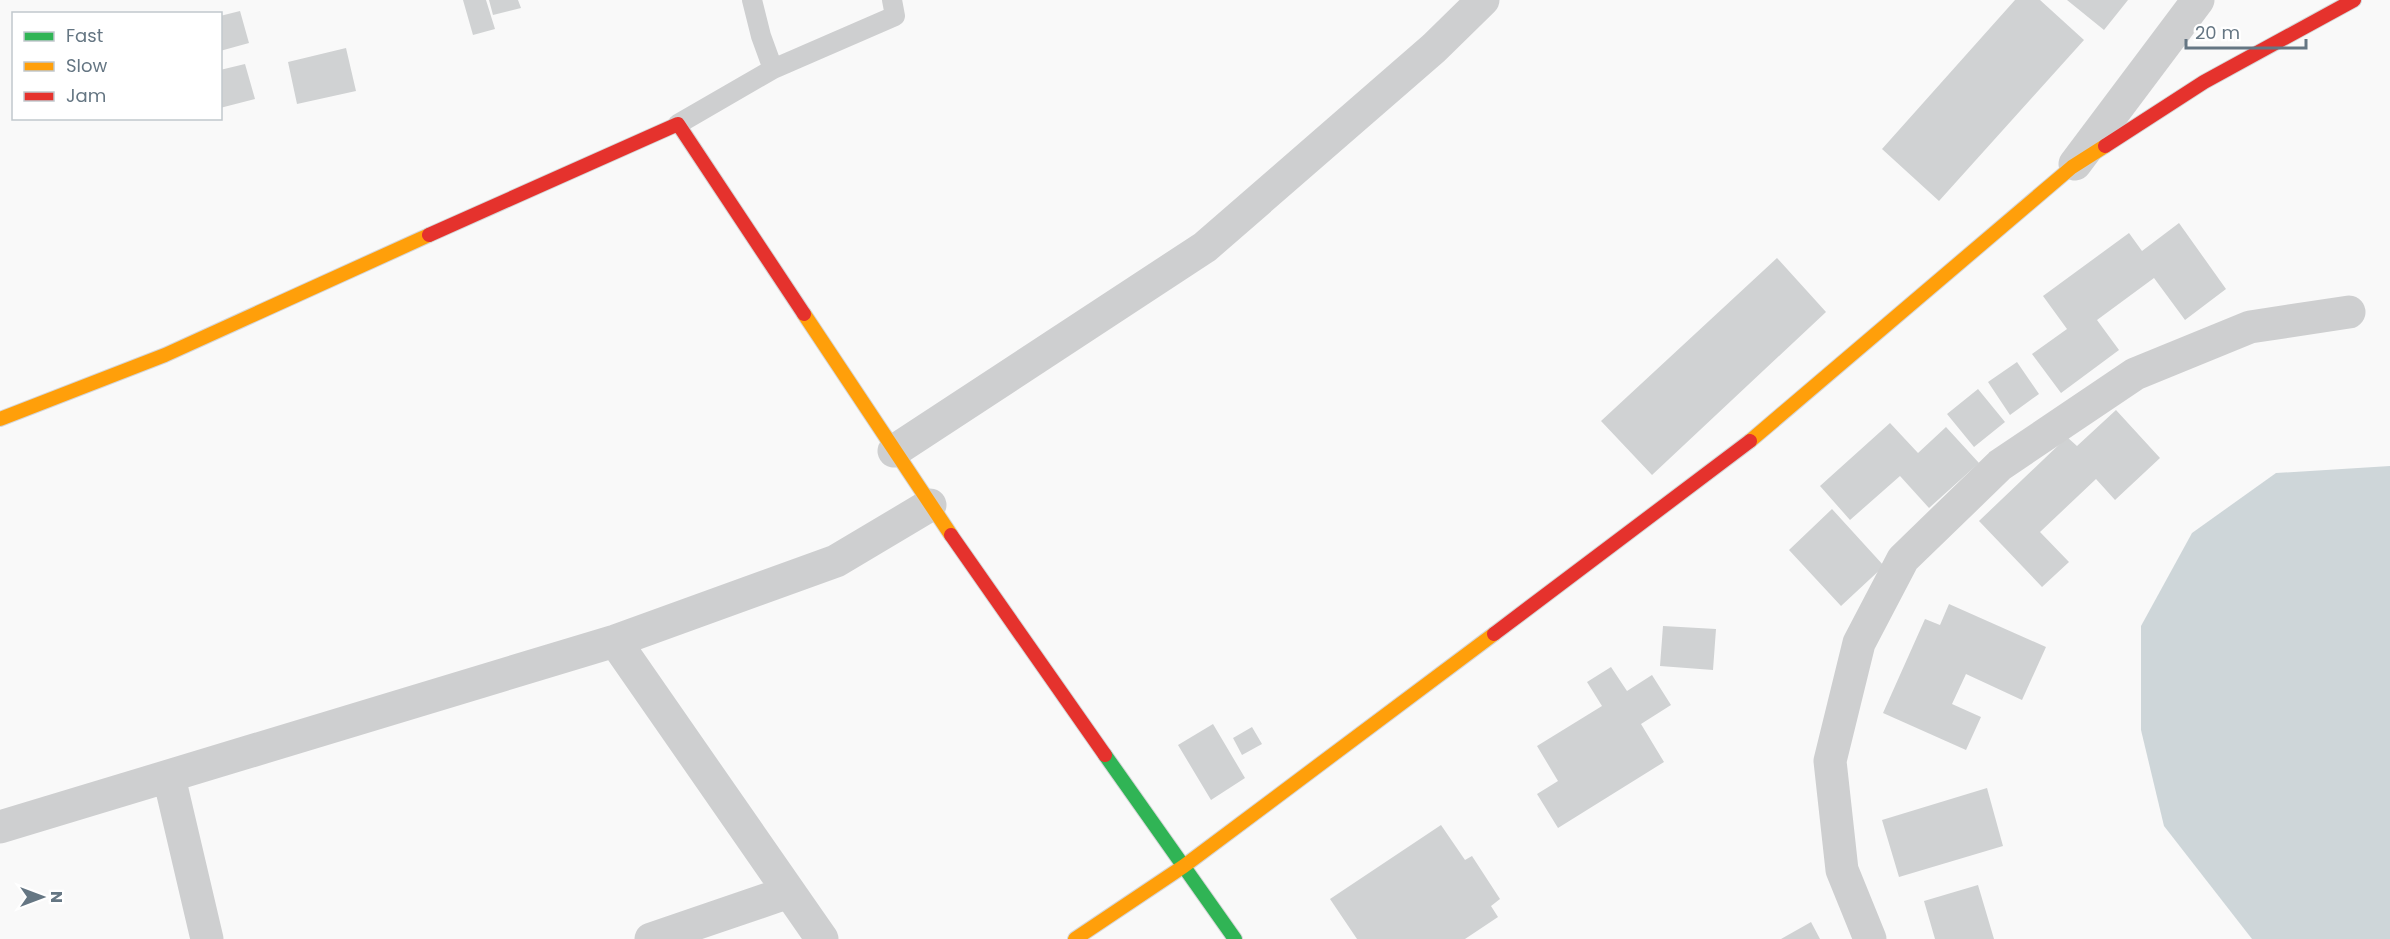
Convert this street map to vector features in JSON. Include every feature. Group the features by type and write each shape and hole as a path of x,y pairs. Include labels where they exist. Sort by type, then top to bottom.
{"street":[{"path":"894,451 1205,247 1434,48 1483,0"},
{"path":"2072,167 2198,0"},
{"path":"1074,939 1184,866 1739,450 2072,167 2204,82 2354,0"},
{"path":"0,419 165,355 678,124 930,505 1235,939"},
{"path":"1870,939 1842,870 1830,761 1859,643 1903,558 2000,465 2135,374 2250,327 2349,312"},
{"path":"0,827 615,641 836,561 930,505"},
{"path":"615,641 822,939"},
{"path":"170,777 207,939"},
{"path":"651,939 789,892"}],"lane":[{"path":"752,0 761,36 773,69"},
{"path":"678,124 773,69 895,16 892,0"}],"shaded area":[{"path":"2390,466 2390,939 2252,939 2164,826 2141,730 2141,626 2192,533 2276,473"}],"building":[{"path":"463,0 486,0 495,29 473,35"},
{"path":"489,0 518,0 521,8 493,15"},
{"path":"2015,0 2040,0 2084,40 1939,201 1882,149"},
{"path":"2067,0 2128,0 2104,30"},
{"path":"240,11 249,43 222,50 222,16"},
{"path":"346,48 356,91 297,104 288,62"},
{"path":"245,64 255,99 222,107 222,70"},
{"path":"2179,223 2226,289 2185,320 2154,278 2097,320 2119,350 2061,393 2032,354 2067,329 2043,296 2129,233 2142,251"},
{"path":"1777,258 1826,312 1652,475 1601,421"},
{"path":"2017,362 2039,394 2010,415 1988,382"},
{"path":"1978,389 2005,422 1974,447 1947,414"},
{"path":"2116,410 2160,458 2115,500 2096,479 2040,532 2069,562 2042,587 1979,521 2067,437 2077,446"},
{"path":"1890,423 1918,453 1946,427 1979,463 1929,508 1900,476 1850,520 1820,486"},
{"path":"1832,509 1884,566 1841,606 1789,550"},
{"path":"1949,604 2046,647 2022,700 1966,674 1952,704 1981,717 1966,750 1883,713 1925,619 1940,625"},
{"path":"1663,626 1716,629 1713,670 1660,666"},
{"path":"1611,667 1627,691 1652,675 1671,705 1641,724 1664,762 1558,828 1537,794 1558,781 1537,746 1602,706 1587,682"},
{"path":"1213,724 1245,778 1211,800 1178,745"},
{"path":"1252,727 1262,744 1242,755 1233,738"},
{"path":"1987,788 2003,846 1899,877 1882,820"},
{"path":"1441,825 1465,860 1472,856 1500,899 1491,906 1498,917 1465,939 1357,939 1330,899"},
{"path":"1978,885 1994,939 1935,939 1924,901"},
{"path":"1811,922 1820,939 1781,939"}],"traffic: fast":[{"path":"1105,755 1235,939"}],"traffic: slow":[{"path":"1750,441 2072,167 2105,146"},
{"path":"0,419 165,355 429,235"},
{"path":"804,314 951,535"},
{"path":"1075,939 1184,866 1494,634"}],"traffic: jam":[{"path":"2105,146 2204,82 2354,0"},
{"path":"429,235 678,124 804,314"},
{"path":"1494,634 1750,441"},
{"path":"951,535 1105,755"}]}
